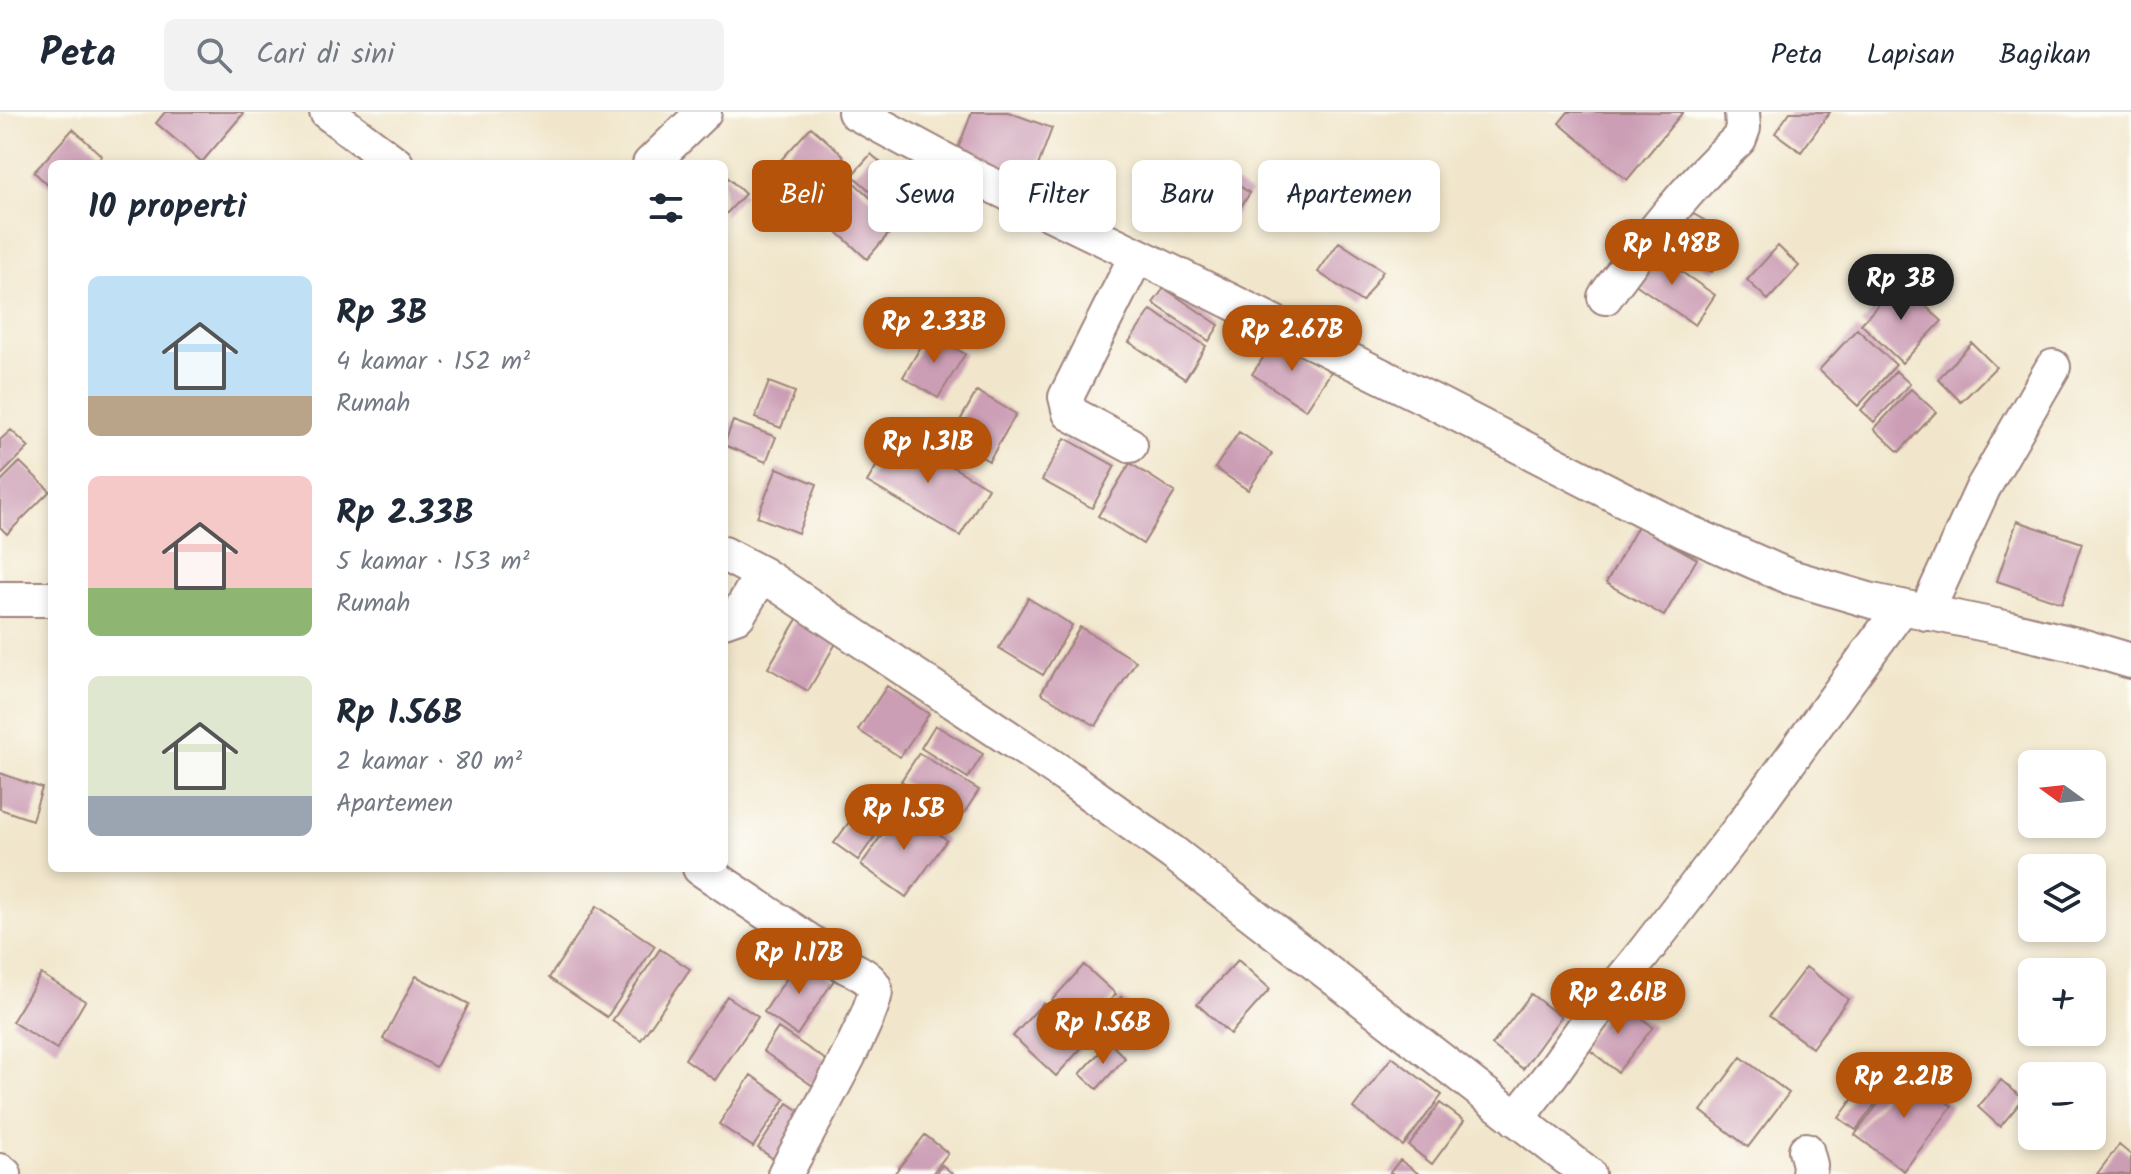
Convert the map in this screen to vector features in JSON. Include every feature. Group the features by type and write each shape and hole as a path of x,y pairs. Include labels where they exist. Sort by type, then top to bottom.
{"street":[{"path":"327,112 391,160"},
{"path":"654,160 704,112"},
{"path":"855,112 979,179 1436,403 1683,530 1790,577 1872,601 2067,643 2131,661"},
{"path":"1605,297 1674,207 1739,139 1743,128 1742,112"},
{"path":"1130,445 1070,413 1066,397 1137,255"},
{"path":"1516,1119 1591,1018 1914,610 2053,367"},
{"path":"728,556 762,574 1066,776 1161,845 1588,1174"},
{"path":"728,619 738,615 762,574"},
{"path":"0,599 48,599"},
{"path":"706,872 859,972 873,984 876,993 866,1022 785,1174"}],"building":[{"path":"165,112 243,114 204,160 200,160 156,123"},
{"path":"972,112 1008,112 1052,128 1040,160 999,160 999,176 983,170 983,160 954,159"},
{"path":"1568,112 1683,112 1627,180 1559,123"},
{"path":"1790,112 1830,112 1801,152 1775,133"},
{"path":"811,127 844,156 840,160 781,160"},
{"path":"73,129 102,156 98,160 48,160 48,185 34,172"},
{"path":"871,154 878,160 868,160 868,189 852,175"},
{"path":"728,178 745,194 728,212"},
{"path":"852,181 868,196 868,232 890,232 867,259 837,232 852,232"},
{"path":"1242,188 1250,193 1242,205"},
{"path":"1685,209 1733,237 1712,272 1664,244"},
{"path":"1339,242 1383,271 1362,302 1318,272"},
{"path":"1778,246 1799,266 1768,300 1747,280"},
{"path":"1648,249 1715,295 1695,325 1628,279"},
{"path":"1899,282 1942,321 1902,363 1861,324"},
{"path":"1164,288 1219,325 1209,341 1153,303"},
{"path":"1151,310 1206,346 1185,379 1129,342"},
{"path":"1857,329 1896,365 1858,406 1819,370"},
{"path":"929,333 965,354 938,398 903,377"},
{"path":"1278,336 1331,372 1306,410 1252,374"},
{"path":"1972,343 1996,367 1961,402 1938,379"},
{"path":"1896,371 1910,384 1874,422 1861,410"},
{"path":"769,382 795,392 781,428 755,418"},
{"path":"1911,389 1936,412 1899,452 1874,429"},
{"path":"977,391 1016,414 989,461 950,438"},
{"path":"733,421 776,437 766,462 728,447"},
{"path":"11,430 29,447 0,476 0,440"},
{"path":"1239,432 1272,454 1248,490 1215,468"},
{"path":"896,433 988,488 960,536 867,482"},
{"path":"1065,438 1115,466 1092,508 1042,480"},
{"path":"20,462 48,489 48,493 7,534 0,527 0,482"},
{"path":"1130,463 1175,492 1143,544 1098,516"},
{"path":"777,468 817,484 798,533 757,517"},
{"path":"2017,521 2082,543 2062,603 1997,581"},
{"path":"1638,526 1697,559 1664,616 1606,583"},
{"path":"1028,598 1072,625 1043,675 999,648"},
{"path":"800,614 839,638 808,691 768,668"},
{"path":"1080,627 1136,661 1096,726 1041,693"},
{"path":"887,686 929,714 900,757 858,730"},
{"path":"935,725 983,754 968,778 921,748"},
{"path":"919,753 979,790 961,818 901,781"},
{"path":"0,773 42,788 32,820 0,809"},
{"path":"871,792 894,809 858,860 834,843"},
{"path":"901,807 947,840 906,897 861,865"},
{"path":"597,906 655,946 607,1017 549,978"},
{"path":"660,949 690,969 641,1040 612,1021"},
{"path":"801,957 834,980 797,1035 764,1012"},
{"path":"1238,960 1270,989 1230,1034 1197,1004"},
{"path":"1084,965 1116,994 1084,1029 1052,1000"},
{"path":"1806,967 1848,999 1812,1048 1769,1016"},
{"path":"41,974 85,1001 57,1049 12,1022"},
{"path":"416,976 469,1004 436,1067 383,1039"},
{"path":"1531,994 1561,1017 1523,1069 1492,1045"},
{"path":"727,996 758,1017 715,1080 685,1059"},
{"path":"1121,997 1133,1009 1101,1044 1089,1032"},
{"path":"1617,1000 1653,1027 1618,1072 1583,1045"},
{"path":"1043,1003 1086,1043 1056,1076 1013,1036"},
{"path":"778,1028 829,1062 813,1086 763,1051"},
{"path":"1109,1042 1125,1058 1097,1089 1080,1074"},
{"path":"1392,1057 1442,1095 1403,1146 1353,1108"},
{"path":"1741,1057 1789,1093 1748,1147 1701,1111"},
{"path":"1878,1064 1895,1077 1856,1130 1839,1118"},
{"path":"1904,1069 1952,1106 1904,1171 1855,1135"},
{"path":"751,1075 785,1099 753,1147 719,1124"},
{"path":"2001,1080 2018,1095 2018,1105 2000,1127 1978,1107"},
{"path":"788,1103 813,1120 782,1165 758,1148"},
{"path":"1440,1103 1464,1121 1432,1164 1409,1146"},
{"path":"925,1135 948,1153 932,1174 894,1174"},
{"path":"2119,1145 2131,1155 2131,1174 2097,1174"},
{"path":"1400,1160 1419,1174 1389,1174"},
{"path":"942,1165 953,1174 935,1174"}]}
